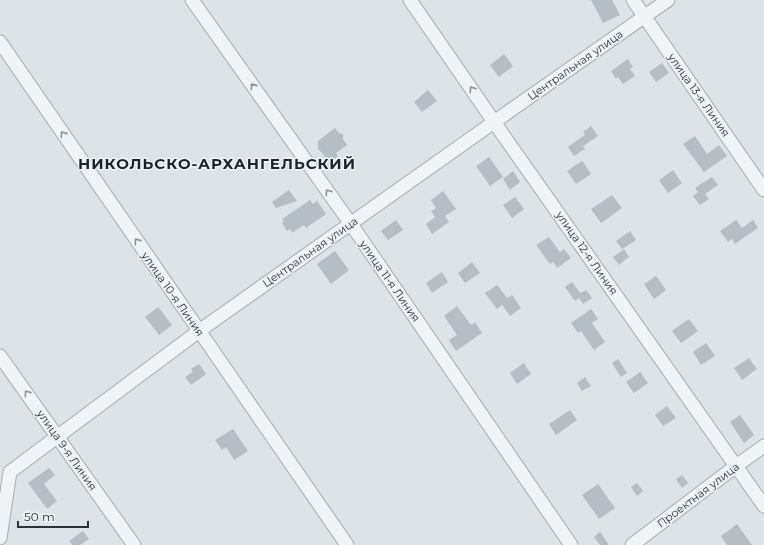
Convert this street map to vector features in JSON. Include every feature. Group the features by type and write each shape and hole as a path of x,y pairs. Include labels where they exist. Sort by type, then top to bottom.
{"street":[{"name":"улица 11-я Линия","path":"192,0 350,224 571,545"},
{"name":"улица 12-я Линия","path":"410,0 764,506"},
{"name":"улица 13-я Линия","path":"633,0 764,190"},
{"name":"Центральная улица","path":"0,538 5,471 57,437 199,331 668,0"},
{"name":"улица 10-я Линия","path":"0,42 347,545"},
{"name":"улица 9-я Линия","path":"0,356 134,545"},
{"name":"Проектная улица","path":"632,545 764,446"}],"building":[{"path":"591,0 612,0 620,15 603,23"},
{"path":"504,54 513,66 499,77 490,65"},
{"path":"628,59 633,67 630,69 635,76 623,84 618,77 616,79 611,71"},
{"path":"662,63 669,73 656,82 649,72"},
{"path":"428,90 437,101 422,112 414,102"},
{"path":"591,126 598,136 583,146 585,149 574,156 568,147 585,135 583,132"},
{"path":"335,128 339,133 343,134 343,139 347,145 336,153 338,156 330,163 318,149 318,141"},
{"path":"695,136 707,154 719,145 727,156 704,172 683,144"},
{"path":"489,157 503,177 490,186 476,166"},
{"path":"582,161 591,174 576,184 567,171"},
{"path":"673,170 682,183 668,193 659,180"},
{"path":"513,171 520,182 510,190 503,179"},
{"path":"712,177 718,185 705,194 709,199 700,205 693,196 698,192 695,188"},
{"path":"289,190 297,201 276,208 272,202"},
{"path":"443,191 456,209 445,216 449,222 432,234 426,224 435,217 431,211 436,208 431,200"},
{"path":"612,195 622,208 601,223 591,209"},
{"path":"515,197 524,209 512,218 503,205"},
{"path":"310,200 313,204 317,201 326,214 306,228 304,225 292,233 290,229 287,231 282,223 284,221 282,219"},
{"path":"396,220 403,230 388,240 381,231"},
{"path":"736,220 742,228 753,220 758,228 735,244 732,239 728,242 720,231"},
{"path":"630,231 636,240 622,249 616,241"},
{"path":"549,237 560,252 564,249 571,258 557,268 553,262 550,264 536,245"},
{"path":"624,249 629,257 619,265 613,257"},
{"path":"335,251 349,270 331,284 317,264"},
{"path":"472,262 480,273 465,283 458,273"},
{"path":"442,272 448,282 432,293 426,283"},
{"path":"656,276 666,290 654,299 644,284"},
{"path":"572,282 580,293 586,290 592,298 583,304 579,298 575,301 565,287"},
{"path":"497,285 507,298 512,295 521,308 510,316 502,305 497,309 485,293"},
{"path":"457,306 471,325 475,322 482,333 456,351 449,340 457,335 444,316"},
{"path":"158,307 172,325 159,335 145,317"},
{"path":"591,309 598,319 592,323 605,342 594,350 581,331 578,333 571,323"},
{"path":"689,319 698,331 681,343 672,331"},
{"path":"706,343 715,356 701,365 693,352"},
{"path":"749,358 757,369 742,380 734,368"},
{"path":"618,359 627,373 621,377 612,363"},
{"path":"524,363 531,374 517,384 510,373"},
{"path":"199,364 206,374 191,385 185,377 193,372 191,369"},
{"path":"640,372 648,383 634,393 626,382"},
{"path":"585,377 591,386 582,391 577,383"},
{"path":"667,406 676,418 663,426 655,415"},
{"path":"570,410 577,420 556,435 549,424"},
{"path":"740,415 754,435 744,443 730,422"},
{"path":"233,429 248,451 234,460 226,447 222,450 215,440"},
{"path":"49,468 55,475 44,484 57,501 47,509 28,483"},
{"path":"682,475 688,483 682,488 676,479"},
{"path":"637,483 643,491 637,496 631,487"},
{"path":"598,484 615,508 599,519 582,495"},
{"path":"737,524 752,545 727,545 721,536"},
{"path":"83,531 89,539 80,545 73,545 69,541"},
{"path":"600,532 609,545 600,545 594,537"}],"district":[{"name":"НИКОЛЬСКО-АРХАНГЕЛЬСКИЙ","path":"217,164"}]}
